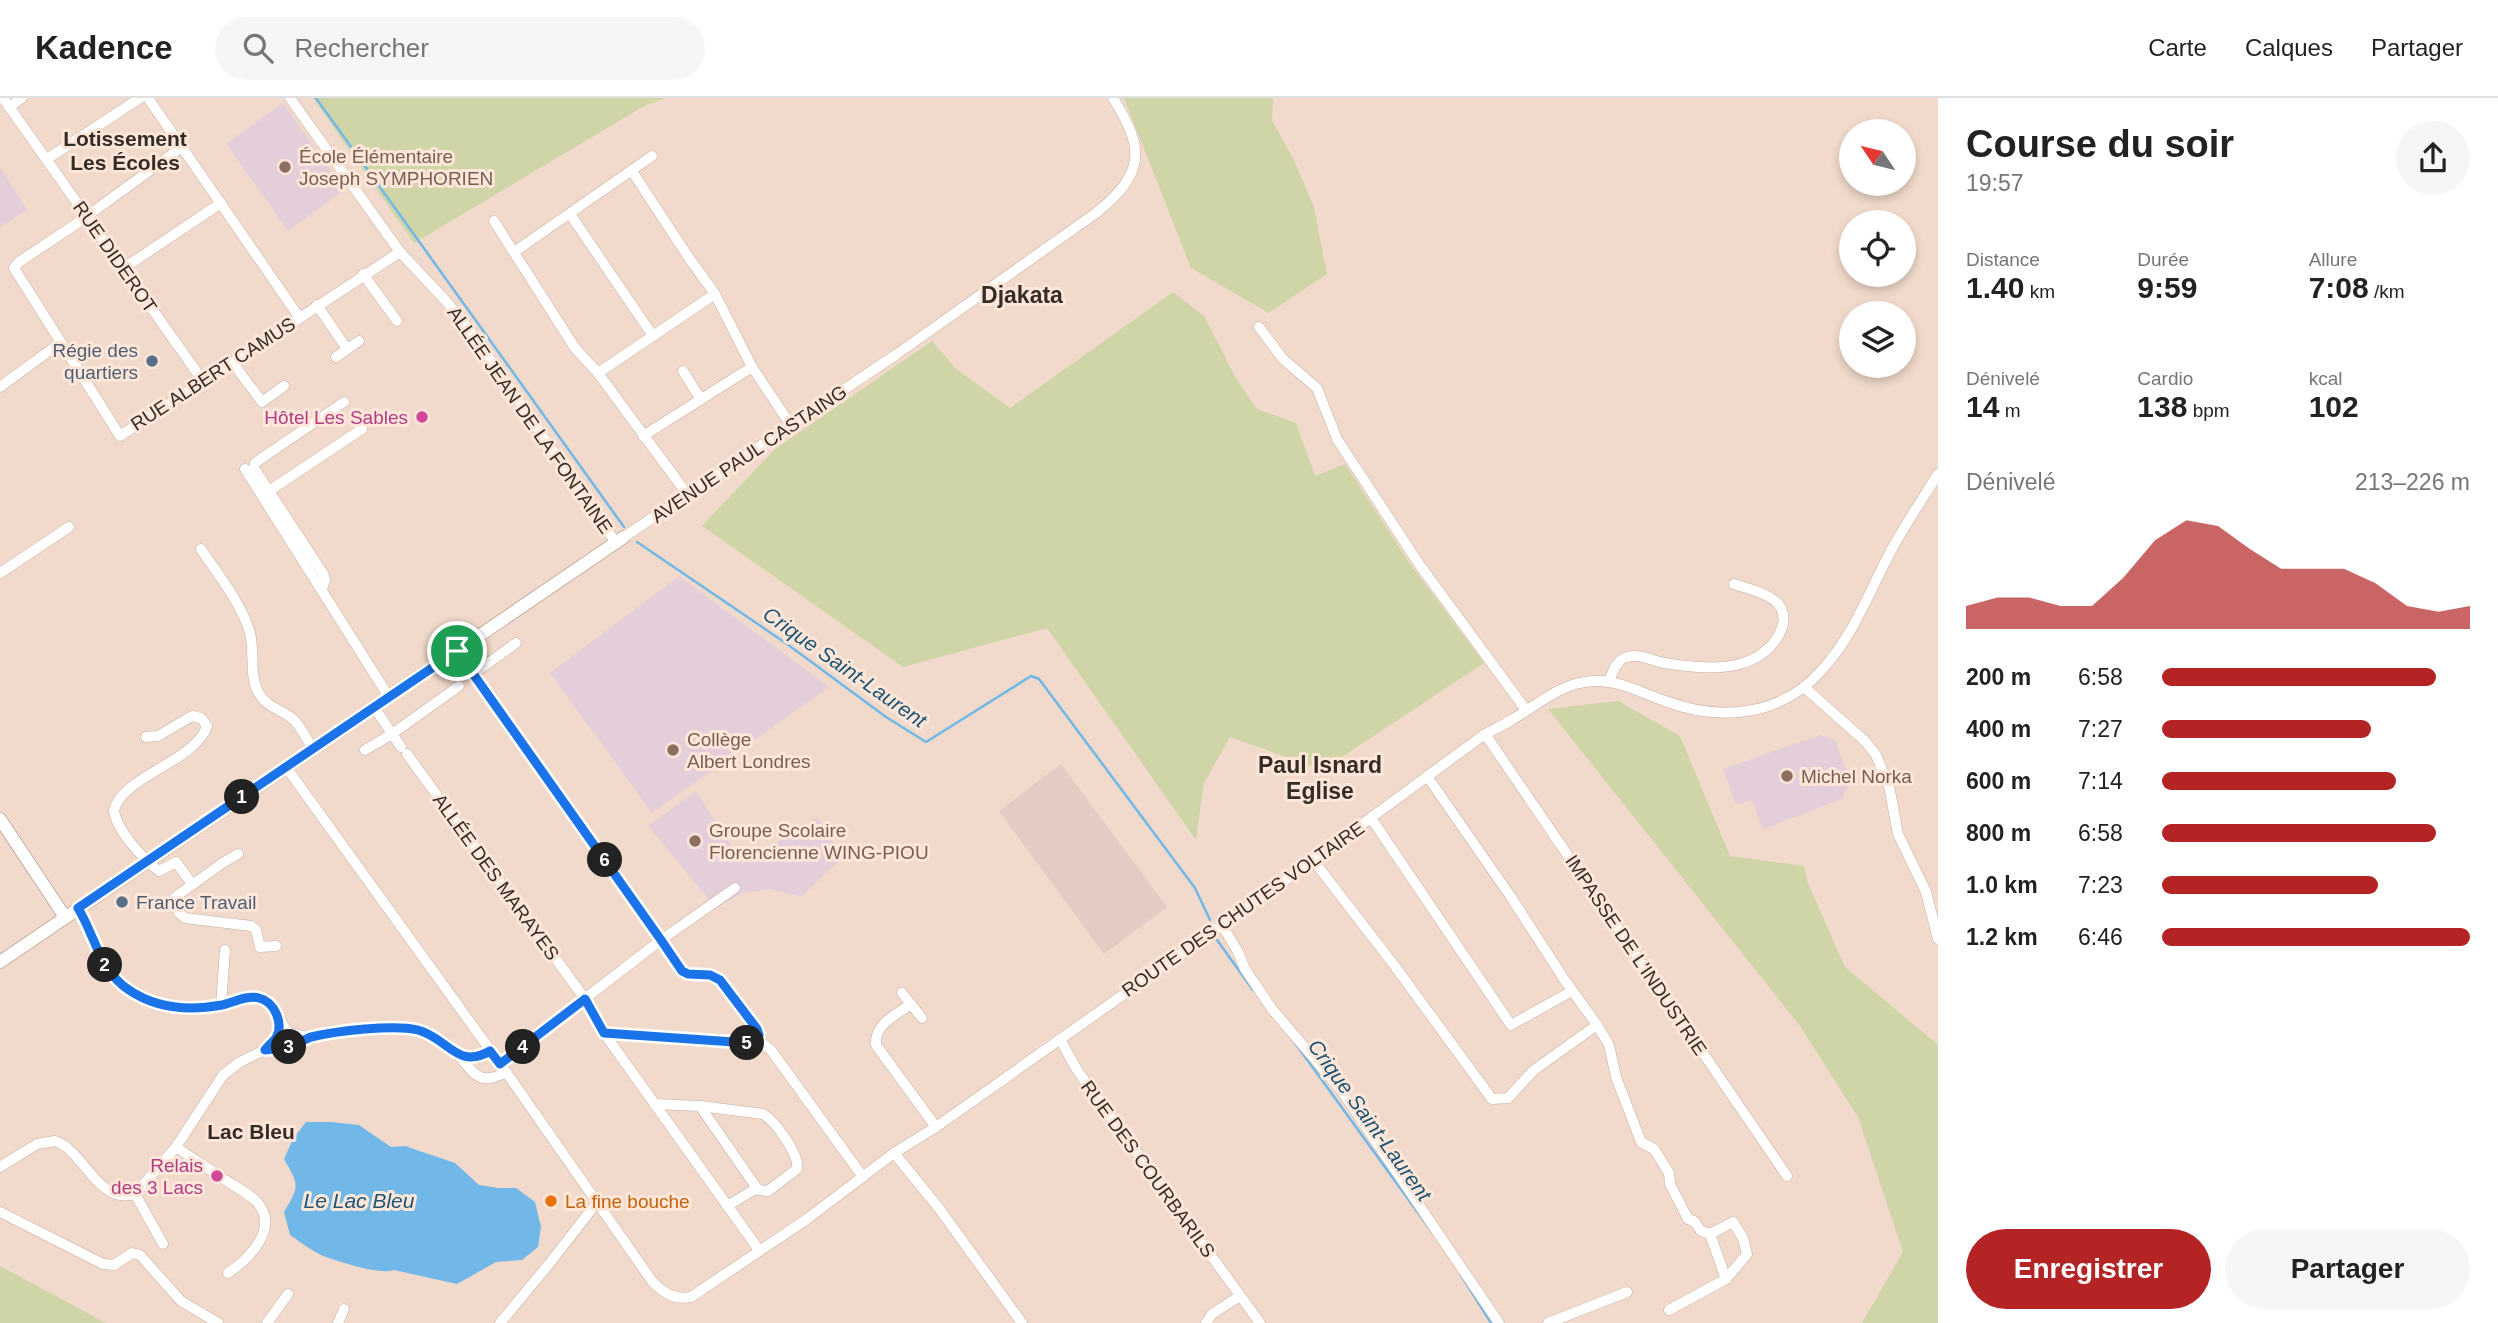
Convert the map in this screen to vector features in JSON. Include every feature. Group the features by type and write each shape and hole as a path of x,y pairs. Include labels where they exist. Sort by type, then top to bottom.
{"street":[{"path":"6,102 22,98"},
{"path":"47,159 140,98"},
{"path":"148,98 299,317"},
{"name":"ALLÉE JEAN DE LA FONTAINE","path":"290,98 400,252 470,330 620,540"},
{"name":"AVENUE PAUL CASTAING","path":"0,962 687,494 792,426 1096,213 1120,192 1133,173 1136,154 1130,132 1112,98"},
{"name":"RUE DIDEROT","path":"6,102 203,381"},
{"path":"0,387 60,343 14,268 182,147"},
{"path":"514,252 652,156"},
{"path":"632,170 715,294 752,367 792,426"},
{"path":"124,268 220,203"},
{"path":"570,214 653,336"},
{"path":"494,221 575,348 598,373 687,494"},
{"name":"RUE ALBERT CAMUS","path":"60,343 120,436 400,252"},
{"path":"363,274 397,321"},
{"path":"598,373 715,294"},
{"path":"317,305 347,349"},
{"path":"1259,327 1283,359 1317,388 1337,439 1419,564 1526,710"},
{"path":"336,357 359,341"},
{"path":"232,362 261,402 284,386"},
{"path":"643,436 752,367"},
{"path":"683,370 700,398"},
{"path":"322,589 324,575 254,468 256,463 344,402"},
{"path":"269,491 362,429"},
{"path":"245,469 389,697"},
{"name":"ROUTE DES CHUTES VOLTAIRE","path":"598,1202 652,1281 667,1294 679,1298 691,1297 1222,925 1485,734 1568,686 1609,681 1681,707 1726,714 1763,708 1783,701 1804,687 1833,657 1851,631 1893,547 1938,474"},
{"path":"0,573 69,527"},
{"path":"201,549 239,606 247,624 252,642 253,680 258,693 268,705 296,722 313,749"},
{"path":"1609,681 1615,666 1625,657 1634,656 1674,664 1732,667 1761,655 1774,643 1783,628 1782,610 1776,601 1734,584"},
{"path":"473,674 516,643"},
{"path":"457,651 682,971 688,974 710,975 720,980 757,1029 758,1040"},
{"path":"365,750 393,734 459,686"},
{"path":"1804,687 1866,741 1876,755 1889,786 1898,834 1926,892 1938,939"},
{"name":"ALLÉE DES MARAYES","path":"374,707 585,999 604,1033 653,1104 759,1250"},
{"path":"146,737 159,736 192,716 201,718 207,726 198,742 123,794 115,805 115,819 146,861 159,871 176,862 192,884"},
{"name":"IMPASSE DE L'INDUSTRIE","path":"1485,734 1787,1176"},
{"path":"286,767 598,1202 500,1323"},
{"path":"1427,776 1609,1045 1616,1077 1641,1142 1654,1149 1669,1173 1670,1184 1688,1219 1694,1221 1701,1231 1710,1234 1733,1222 1743,1238 1747,1254 1726,1279 1669,1310"},
{"path":"1371,818 1511,1025 1572,991"},
{"path":"0,819 65,917"},
{"path":"238,855 175,897 179,914 185,918 251,926 256,930 260,947 276,946"},
{"path":"1313,860 1492,1099 1508,1098 1534,1070 1597,1025"},
{"path":"0,1167 37,1144 55,1141 68,1148 109,1191 119,1195 135,1194 176,1147 223,1074 284,1038 387,1027 417,1030 432,1035 460,1057 466,1068 481,1078 493,1079 585,999 661,940 736,888"},
{"path":"78,908 111,975 127,989 156,1004 171,1007 221,1005 250,998 261,999 273,1008 284,1038"},
{"path":"1222,925 1245,969 1272,1009 1341,1090 1499,1323"},
{"path":"221,1005 225,950"},
{"path":"902,993 922,1018"},
{"path":"911,1004 882,1026 876,1035 877,1045 936,1126"},
{"path":"604,1033 748,1043 758,1040"},
{"name":"RUE DES COURBARILS","path":"1060,1039 1077,1070 1260,1323"},
{"path":"758,1040 771,1050 863,1177"},
{"path":"460,1057 478,1056 490,1051"},
{"path":"653,1104 700,1107 763,1114 771,1119 797,1156 798,1167 768,1191 757,1188 700,1107"},
{"path":"176,1147 251,1197 261,1209 264,1222 260,1241 249,1257 228,1273"},
{"path":"894,1153 938,1207 1022,1323"},
{"path":"727,1206 757,1188"},
{"path":"135,1194 163,1244"},
{"path":"0,1212 103,1264 114,1265 132,1253 140,1255 181,1301 218,1323"},
{"path":"1710,1234 1726,1279"},
{"path":"1548,1323 1627,1292"},
{"path":"267,1323 288,1294"},
{"path":"1206,1323 1212,1314 1240,1296"},
{"path":"338,1323 344,1309"}],"shaded area":[{"name":"École Élémentaire Joseph SYMPHORIEN","path":"283,103 344,190 288,231 226,144"},
{"path":"0,167 27,210 0,227"},
{"name":"Collège Albert Londres","path":"679,576 829,687 652,813 550,673"},
{"name":"Michel Norka","path":"1820,735 1835,740 1851,784 1843,795 1844,798 1763,829 1752,800 1736,805 1723,769"},
{"path":"1061,764 1167,907 1104,954 999,811"},
{"name":"Groupe Scolaire Florencienne WING-PIOU","path":"696,791 743,864 817,817 843,857 801,897 771,889 742,893 716,908 648,826"}],"green space":[{"path":"313,98 666,98 646,105 414,243"},
{"path":"1124,98 1273,98 1272,120 1294,160 1314,207 1327,274 1269,313 1191,268"},
{"path":"1173,292 1204,316 1237,380 1257,409 1296,423 1315,476 1345,464 1410,564 1484,663 1322,770 1230,737 1204,783 1196,840 1047,628 903,667 702,526 775,449 932,341 955,368 1010,408"},
{"path":"1618,701 1680,736 1730,856 1804,866 1808,883 1845,967 1938,1045 1938,1323 1862,1323 1903,1252 1858,1117 1800,1026 1548,709"},
{"path":"0,1266 106,1323 0,1323"}],"water":[{"name":"Le Lac Bleu","path":"306,1122 359,1125 391,1147 405,1146 455,1163 479,1185 516,1188 535,1202 541,1227 538,1247 522,1260 496,1262 457,1284 394,1270 362,1268 319,1254 290,1235 284,1212 296,1186 284,1159 293,1139"}],"waterway":[{"name":"Crique Saint-Laurent","path":"316,98 624,527"},
{"name":"Crique Saint-Laurent","path":"637,542 787,644 886,717 926,742 1031,676 1039,679 1195,888 1210,920"},
{"name":"Crique Saint-Laurent","path":"1217,940 1253,990"},
{"name":"Crique Saint-Laurent","path":"1290,1036 1432,1232"},
{"name":"Crique Saint-Laurent","path":"1461,1275 1491,1323"}],"place":[{"name":"École Élémentaire Joseph SYMPHORIEN","path":"285,167"},
{"name":"Régie des quartiers","path":"152,361"},
{"name":"Hôtel Les Sables","path":"422,417"},
{"name":"Collège Albert Londres","path":"673,750"},
{"name":"Michel Norka","path":"1787,776"},
{"name":"Groupe Scolaire Florencienne WING-PIOU","path":"695,841"},
{"name":"France Travail","path":"122,902"},
{"name":"Relais des 3 Lacs","path":"217,1176"},
{"name":"La fine bouche","path":"551,1201"}],"district":[{"name":"Lotissement Les Écoles","path":"125,150"},
{"name":"Djakata","path":"1022,295"},
{"name":"Paul Isnard Eglise","path":"1320,778"},
{"name":"Lac Bleu","path":"251,1131"}],"route":[{"path":"457,651 677,966 688,974 717,977 757,1029 757,1041 748,1043 604,1033 585,999 500,1064 490,1051 484,1055 460,1057 432,1035 417,1030 387,1027 311,1037 287,1048 265,1050 278,1035 278,1019 266,1001 250,998 221,1005 171,1007 140,997 111,975 78,908 457,651"}]}
